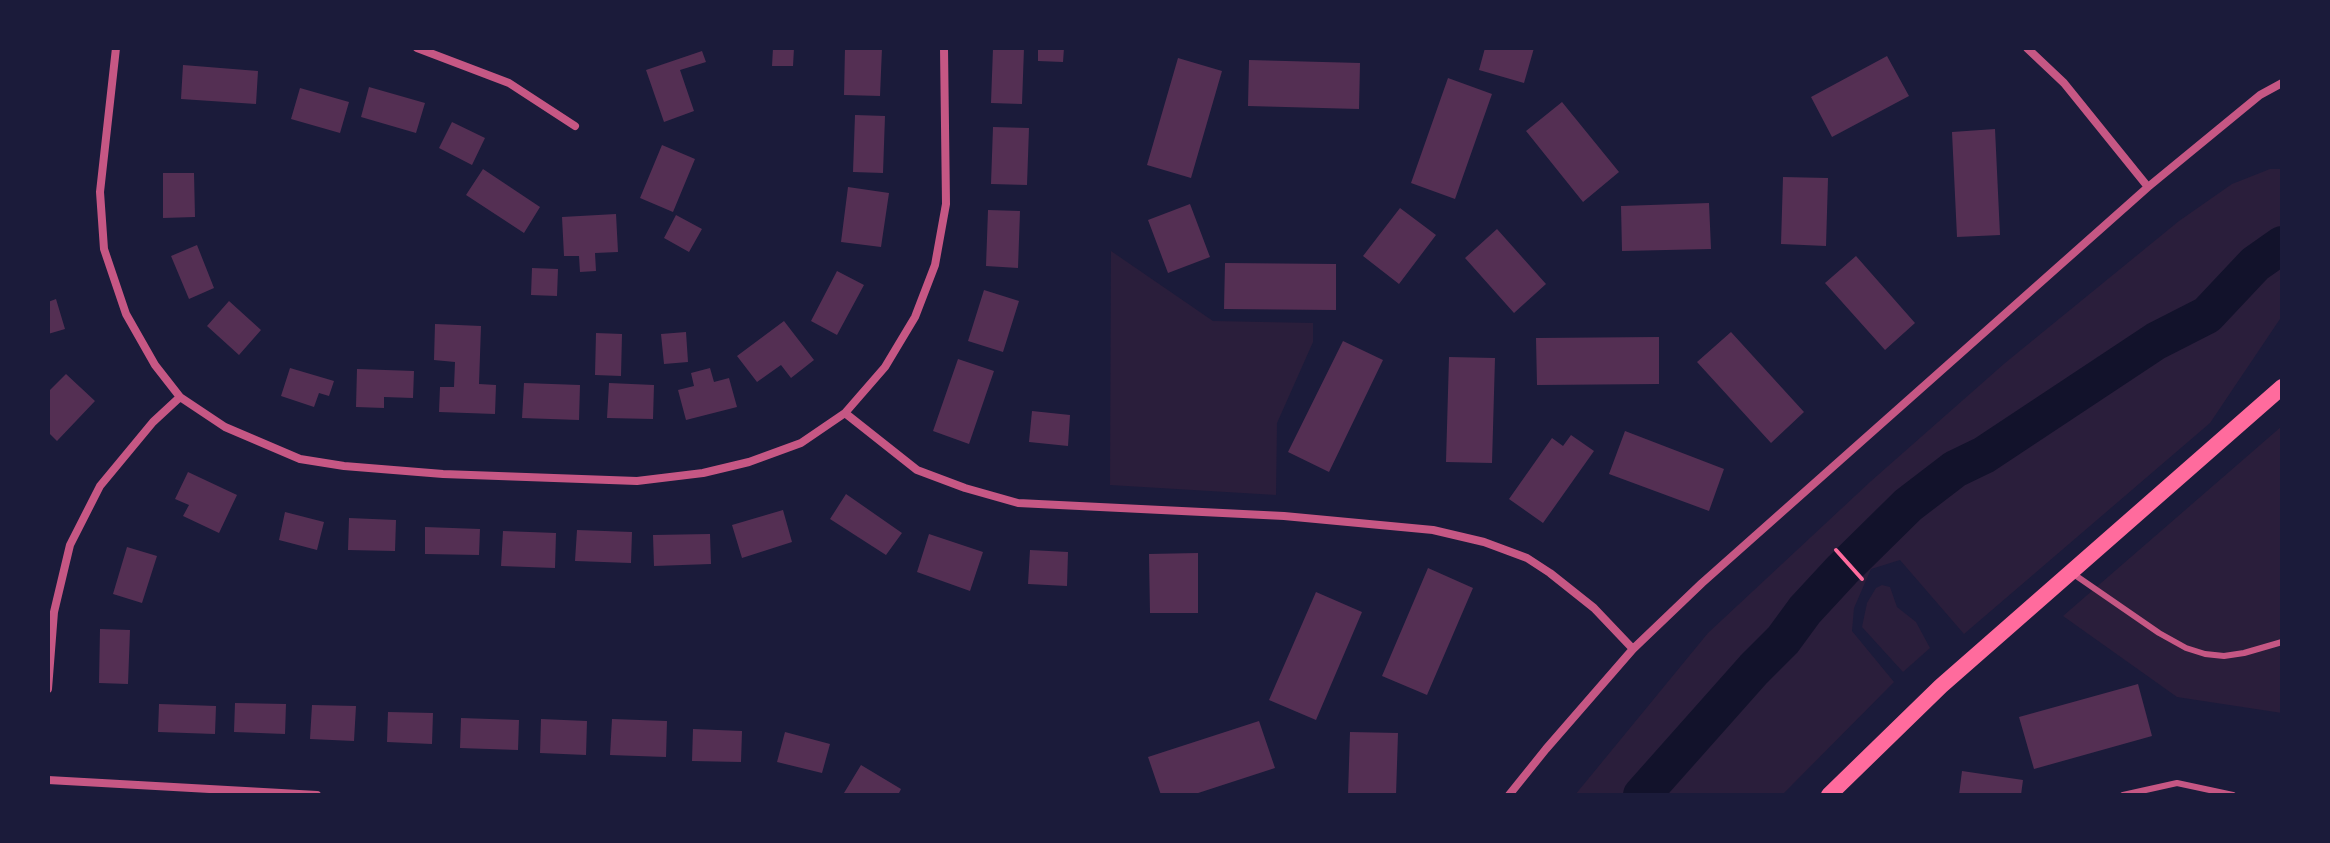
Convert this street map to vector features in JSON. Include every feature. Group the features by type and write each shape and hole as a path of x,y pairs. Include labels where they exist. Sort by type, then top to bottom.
{"main road":[{"path":"1829,795 1941,686 2282,387"}],"street":[{"path":"116,48 100,192 104,249 126,314 155,365 180,397 225,427 300,459 443,474 637,481 703,473 749,462 801,443 845,413 885,367 915,317 935,265 946,204 944,48"},
{"path":"417,48 509,83 575,126"},
{"path":"2027,48 2064,83 2148,187"},
{"path":"1509,795 1633,649 1747,542 2148,187 2260,95 2282,83"},
{"path":"48,689 54,612 70,545 100,486 153,422 180,397"},
{"path":"845,413 917,470 1018,503 1284,516 1433,530 1484,542 1527,558 1550,573 1594,608 1633,649"},
{"path":"48,780 317,795"}],"lane":[{"path":"2072,573 2186,648 2224,656 2282,642"},
{"path":"2123,795 2177,783 2233,795"}],"path":[{"path":"1836,550 1862,579"}],"shaded area":[{"path":"2270,169 2282,169 2282,316 2210,423 1964,634 1900,560 1871,569 1854,608 1852,631 1894,682 1782,795 1575,795 1708,633 1870,482 2005,363 2179,221 2232,184"},
{"path":"1111,251 1213,321 1313,323 1313,342 1277,423 1276,495 1110,485"},
{"path":"2282,426 2282,713 2177,697 2063,616"},
{"path":"1882,585 1890,587 1897,607 1916,622 1930,648 1903,672 1862,627 1867,603 1876,588"}],"building":[{"path":"773,48 794,48 793,66 772,66"},
{"path":"845,48 882,48 880,96 844,95"},
{"path":"993,48 1024,48 1022,104 991,103"},
{"path":"1038,48 1064,48 1063,62 1038,61"},
{"path":"1485,48 1534,48 1524,83 1479,70"},
{"path":"702,51 706,62 680,70 694,111 664,122 646,70"},
{"path":"1887,56 1909,96 1832,137 1811,97"},
{"path":"1178,58 1222,71 1191,178 1147,165"},
{"path":"1249,60 1360,63 1359,109 1248,106"},
{"path":"183,65 258,71 256,104 181,99"},
{"path":"1448,78 1492,94 1455,199 1411,183"},
{"path":"369,87 425,103 416,133 361,117"},
{"path":"300,88 349,102 340,133 291,119"},
{"path":"1562,102 1619,172 1583,202 1526,131"},
{"path":"855,115 885,116 883,173 853,172"},
{"path":"452,122 485,138 472,165 439,148"},
{"path":"993,127 1029,128 1027,185 991,184"},
{"path":"1995,129 2000,235 1957,237 1952,132"},
{"path":"662,145 695,159 673,212 640,198"},
{"path":"483,169 540,207 524,233 466,195"},
{"path":"163,173 194,173 195,217 163,218"},
{"path":"1783,177 1828,178 1826,246 1781,244"},
{"path":"848,187 889,193 881,247 841,242"},
{"path":"1709,203 1711,249 1622,251 1621,206"},
{"path":"1190,204 1210,257 1168,273 1148,220"},
{"path":"1400,208 1436,235 1399,284 1363,256"},
{"path":"988,210 1020,211 1018,268 986,266"},
{"path":"616,214 618,252 595,253 596,271 580,272 579,256 564,256 562,217"},
{"path":"676,215 702,229 689,252 664,238"},
{"path":"1497,229 1546,284 1514,313 1465,258"},
{"path":"197,245 214,288 189,299 171,256"},
{"path":"1856,256 1915,323 1885,350 1825,283"},
{"path":"1225,263 1336,264 1336,310 1224,309"},
{"path":"532,268 558,269 557,296 531,295"},
{"path":"837,271 864,285 837,335 811,321"},
{"path":"984,290 1019,301 1003,352 968,341"},
{"path":"56,299 65,329 48,334 48,302"},
{"path":"229,301 261,330 239,355 207,326"},
{"path":"784,321 814,360 791,378 781,365 757,382 737,356"},
{"path":"435,324 481,326 479,384 496,385 495,414 439,412 440,387 454,387 455,362 434,360"},
{"path":"686,332 688,362 664,364 661,334"},
{"path":"1731,332 1804,412 1771,443 1697,362"},
{"path":"596,333 622,334 621,376 595,375"},
{"path":"1659,337 1659,384 1537,385 1536,338"},
{"path":"1343,341 1383,360 1329,472 1288,452"},
{"path":"1449,357 1495,358 1492,463 1446,462"},
{"path":"958,359 994,371 969,444 933,431"},
{"path":"290,368 334,381 329,396 319,393 314,407 281,396"},
{"path":"710,368 714,382 729,378 737,407 686,420 678,390 694,386 691,373"},
{"path":"357,369 414,371 413,398 384,397 384,408 356,407"},
{"path":"66,374 95,401 57,441 48,432 48,392"},
{"path":"524,383 580,385 579,420 522,418"},
{"path":"609,383 654,385 653,419 607,418"},
{"path":"1032,411 1070,415 1068,446 1029,442"},
{"path":"1625,431 1724,469 1709,511 1609,474"},
{"path":"1571,435 1594,451 1543,523 1509,499 1552,438 1563,446"},
{"path":"188,472 237,495 219,533 183,516 189,505 175,499"},
{"path":"846,494 902,533 886,555 830,519"},
{"path":"783,510 792,542 742,558 732,525"},
{"path":"285,512 324,522 317,550 279,540"},
{"path":"349,518 396,520 395,551 348,550"},
{"path":"425,527 480,529 479,555 425,554"},
{"path":"577,530 632,532 631,563 575,561"},
{"path":"503,531 556,533 555,568 501,566"},
{"path":"710,534 711,564 654,566 653,535"},
{"path":"929,534 983,552 970,591 917,572"},
{"path":"127,547 157,556 142,603 113,594"},
{"path":"1030,550 1068,552 1067,586 1028,584"},
{"path":"1198,553 1198,613 1150,613 1149,554"},
{"path":"1428,568 1473,588 1427,695 1382,676"},
{"path":"1316,592 1362,612 1316,720 1269,700"},
{"path":"100,629 130,630 128,684 99,683"},
{"path":"2138,684 2152,736 2034,769 2019,717"},
{"path":"235,703 286,704 285,734 234,732"},
{"path":"159,704 216,706 215,734 158,732"},
{"path":"312,705 356,706 354,741 310,739"},
{"path":"388,712 433,713 432,744 387,742"},
{"path":"461,718 519,720 518,750 460,748"},
{"path":"541,719 587,721 586,755 540,753"},
{"path":"612,719 667,721 666,757 610,755"},
{"path":"1259,721 1275,768 1192,795 1161,795 1148,757"},
{"path":"693,729 742,731 741,762 692,761"},
{"path":"785,732 830,744 822,773 777,762"},
{"path":"1350,732 1398,733 1396,795 1348,795"},
{"path":"861,765 901,789 898,795 844,793"},
{"path":"1962,771 2023,780 2021,795 1959,795"}],"waterway":[{"path":"1642,795 1783,640 1805,610 1908,505 1955,469 1984,455 2156,341 2207,315 2255,264 2282,245"}]}
